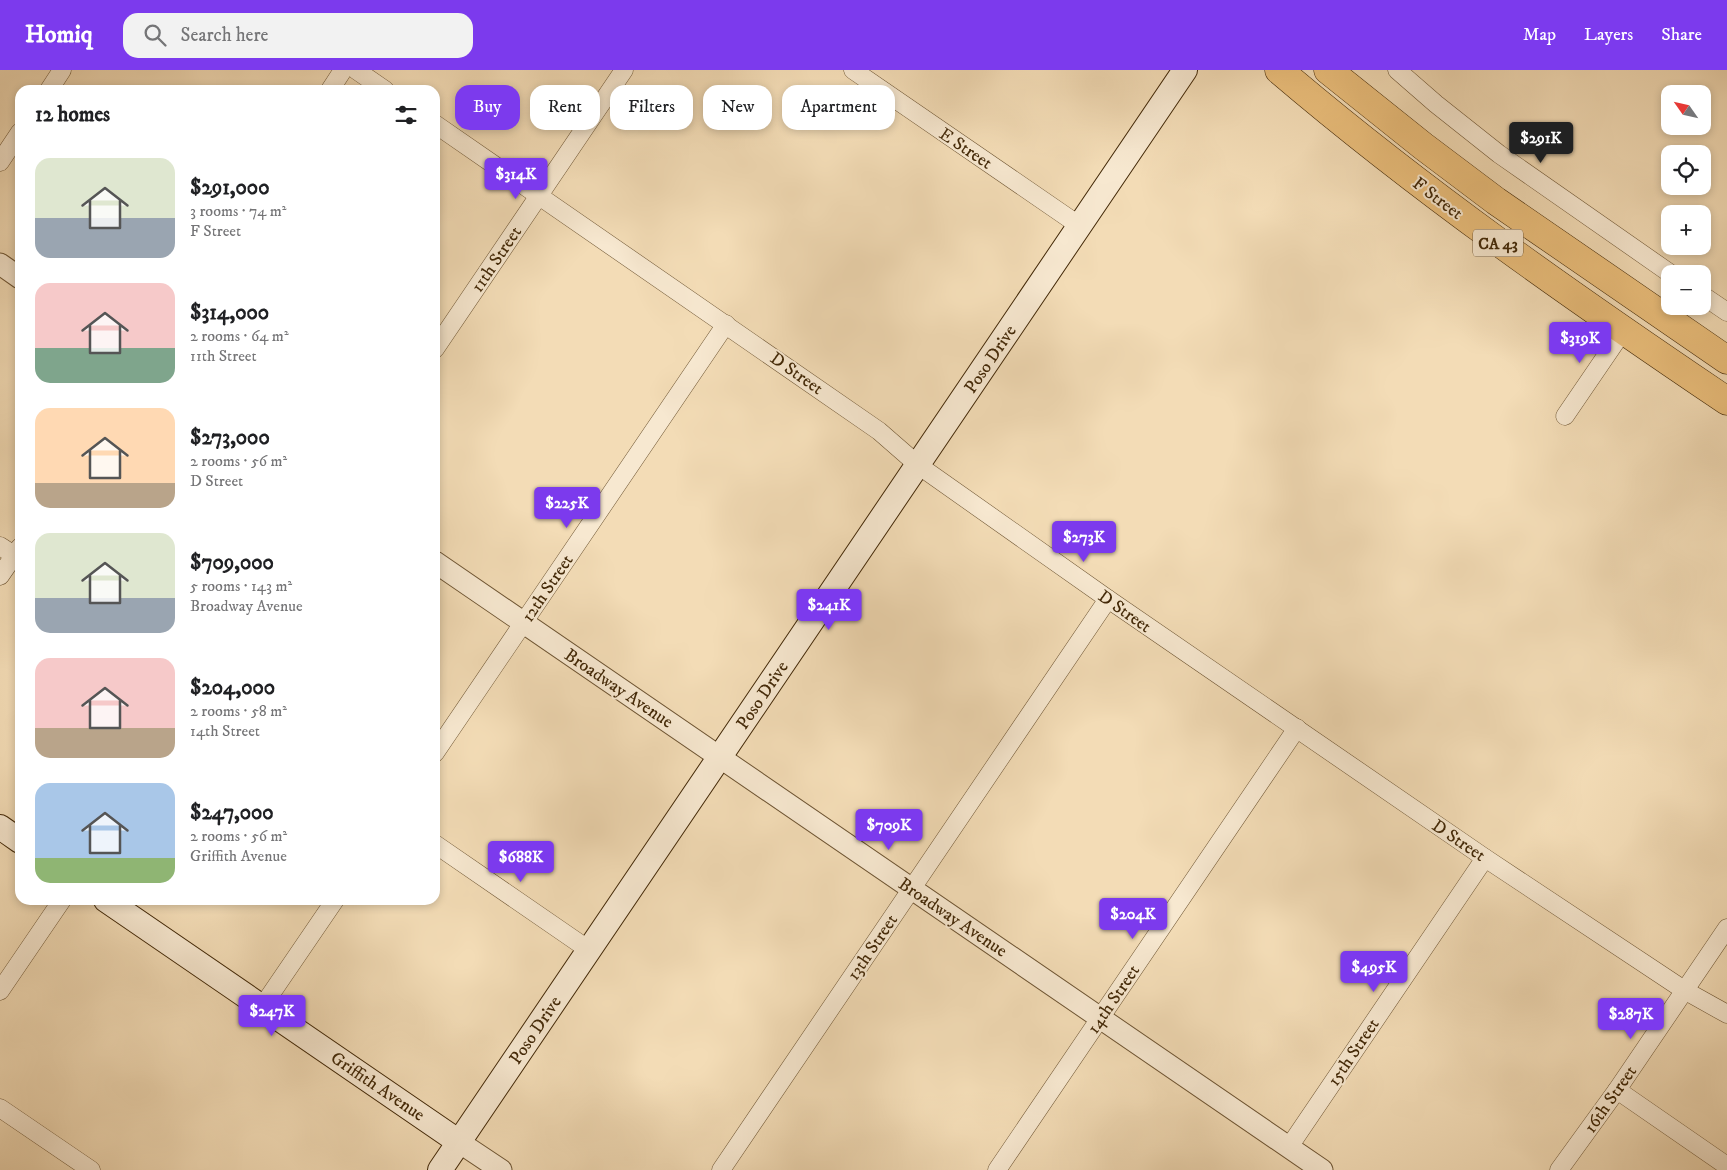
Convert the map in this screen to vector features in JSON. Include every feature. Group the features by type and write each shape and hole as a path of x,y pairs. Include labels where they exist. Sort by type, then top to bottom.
{"main road":[{"name":"Poso Drive","path":"440,1170 1185,70"},
{"name":"F Street","path":"1279,70 1412,179 1623,331 1727,402"},
{"name":"F Street","path":"1328,70 1496,201 1727,360"},
{"path":"0,827 15,838"},
{"name":"Griffith Avenue","path":"113,905 459,1142"}],"street":[{"path":"52,85 62,70"},
{"path":"334,85 344,70"},
{"path":"356,70 378,85"},
{"name":"11th Street","path":"440,342 624,70"},
{"name":"E Street","path":"853,70 1080,226"},
{"path":"1397,70 1499,154 1661,266"},
{"name":"D Street","path":"440,127 879,430 918,465 1108,599 1485,858 1684,990 1727,1014"},
{"path":"0,162 15,140"},
{"path":"0,264 15,274"},
{"path":"1711,301 1727,312"},
{"name":"12th Street","path":"440,746 726,324"},
{"path":"1565,416 1623,331"},
{"path":"0,576 14,552"},
{"name":"Broadway Avenue","path":"440,565 1322,1170"},
{"name":"13th Street","path":"721,1170 1108,599"},
{"name":"14th Street","path":"997,1170 1296,728"},
{"path":"440,847 589,950"},
{"name":"15th Street","path":"1289,1147 1485,858"},
{"path":"0,991 59,905"},
{"path":"262,1007 332,905"},
{"name":"16th Street","path":"1559,1170 1727,928"},
{"path":"1616,1090 1727,1166"},
{"path":"0,1108 91,1170"},
{"name":"Griffith Avenue","path":"459,1142 501,1170"}]}
